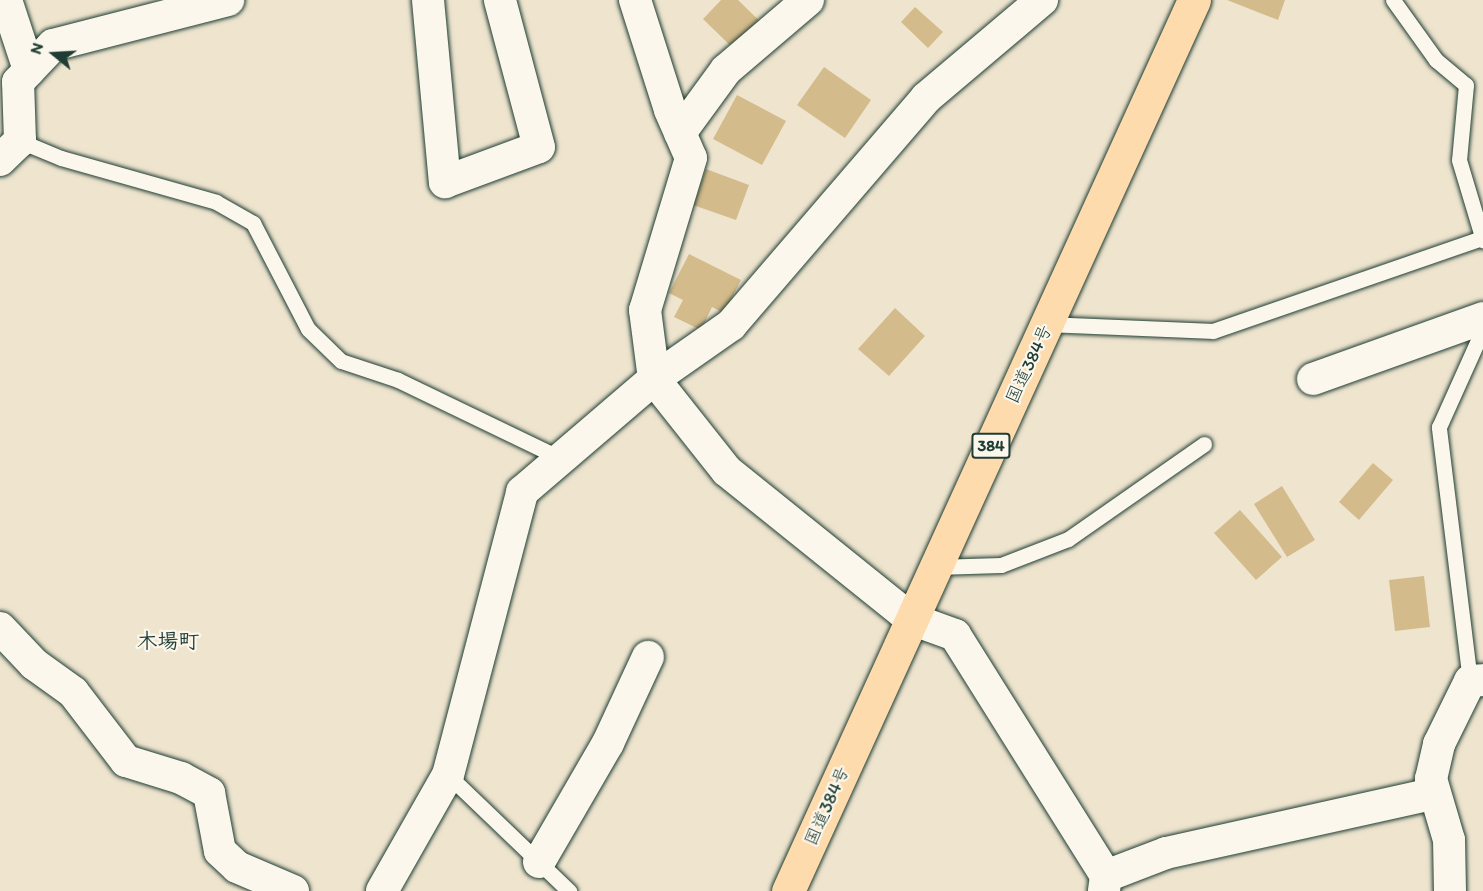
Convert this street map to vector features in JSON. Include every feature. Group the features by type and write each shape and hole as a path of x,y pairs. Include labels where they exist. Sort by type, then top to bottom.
{"highway":[{"name":"国道384号","path":"788,891 1194,0"}],"street":[{"path":"6,0 16,79 10,151"},
{"path":"16,79 53,45 228,0"},
{"path":"428,0 445,182 539,147 500,0"},
{"path":"635,0 642,29 691,158 645,309 654,379 727,471 911,619 955,635 1105,884 1166,853 1433,794"},
{"path":"680,133 726,70 808,0"},
{"path":"382,891 448,776 522,492 654,379 731,325 926,98 1042,0"},
{"path":"1312,378 1483,318"},
{"path":"0,628 34,664 73,692 126,761 181,778 209,793 220,851 237,867 293,891"},
{"path":"539,862 608,743 648,657"},
{"path":"1450,891 1449,840 1433,794 1431,779 1439,744 1476,681"}],"lane":[{"path":"1047,324 1213,331 1483,239 1459,160 1466,85 1436,60 1393,0"},
{"path":"10,151 61,158 216,202 253,223 308,329 341,361 398,380 562,459"},
{"path":"1476,681 1439,427 1483,329"},
{"path":"936,567 1001,565 1068,539 1204,444"},
{"path":"448,776 569,891"}],"building":[{"path":"721,0 738,0 768,29 741,56 703,19"},
{"path":"1227,0 1285,0 1278,20"},
{"path":"915,7 943,32 928,48 901,22"},
{"path":"824,67 871,100 845,138 797,105"},
{"path":"737,95 786,121 762,165 713,139"},
{"path":"706,169 749,185 736,220 693,205"},
{"path":"689,254 741,280 724,313 712,307 701,330 674,317 683,300 669,293"},
{"path":"895,308 925,336 889,376 858,349"},
{"path":"1373,463 1393,480 1359,520 1339,502"},
{"path":"1282,486 1315,540 1287,557 1254,504"},
{"path":"1240,510 1282,557 1256,580 1214,533"},
{"path":"1424,576 1430,627 1395,631 1389,580"}],"district":[{"name":"木場町","path":"168,641"}]}
